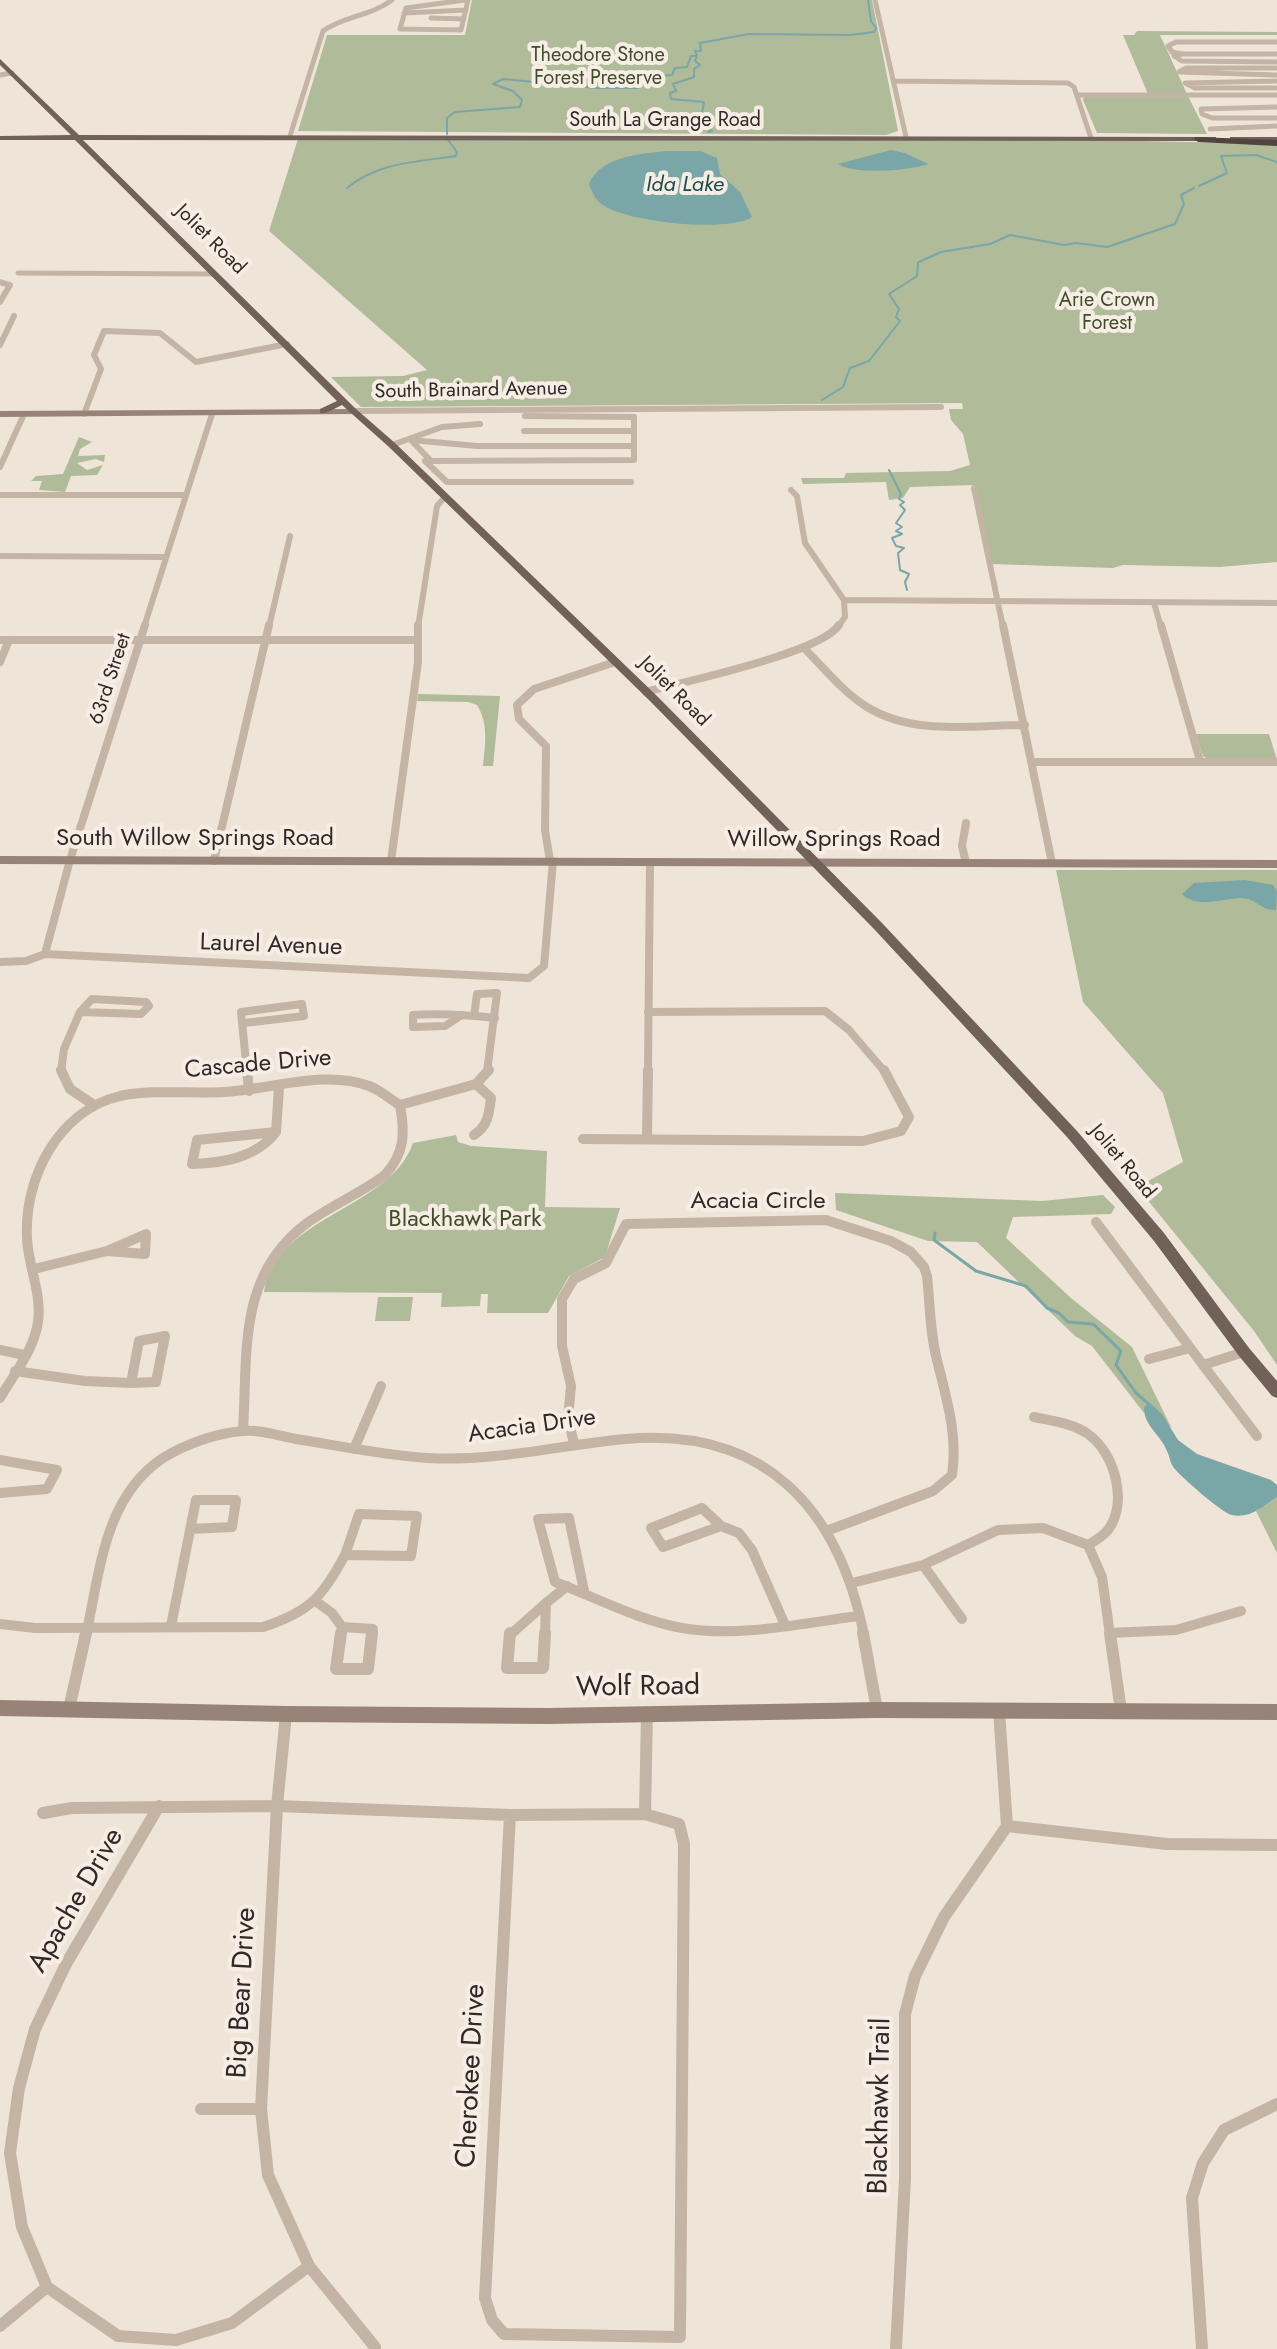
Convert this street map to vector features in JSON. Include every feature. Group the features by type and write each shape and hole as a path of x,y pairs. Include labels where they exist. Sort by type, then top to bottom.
{"highway":[{"path":"1223,137 1277,138"},
{"path":"1198,139 1277,138"}],"main road":[{"name":"Joliet Road","path":"0,61 353,411 392,445 818,862 1072,1134 1159,1237 1277,1392"},
{"path":"46,134 62,121"},
{"name":"South La Grange Road","path":"0,136 77,136"},
{"name":"South La Grange Road","path":"0,136 1140,138"},
{"path":"1140,138 1223,137"},
{"path":"1140,138 1198,139"},
{"path":"323,411 344,401"}],"street":[{"path":"290,136 323,32 332,24 379,10 392,0"},
{"path":"466,0 461,30 400,29 405,13 466,0"},
{"path":"875,0 906,137"},
{"path":"405,13 466,10"},
{"path":"405,13 464,19"},
{"path":"1277,42 1176,42 1168,45 1172,52 1182,54 1277,54"},
{"path":"1182,54 1174,58 1184,61 1277,62"},
{"path":"1277,68 1186,68 1179,72 1277,75"},
{"path":"0,75 12,73"},
{"path":"894,81 1068,83 1074,87 1091,138"},
{"path":"1277,81 1185,83 1195,88 1277,88"},
{"path":"1077,95 1277,95"},
{"path":"1277,107 1201,109 1202,114 1212,118 1277,118"},
{"path":"1210,129 1277,126"},
{"path":"18,273 214,274"},
{"path":"0,282 9,283 0,302"},
{"path":"0,345 14,316"},
{"path":"84,414 101,369 94,355 104,331 160,333 196,362 287,344"},
{"name":"South Brainard Avenue","path":"0,414 941,407"},
{"path":"425,461 522,461 602,461 634,460 634,417 525,412 522,461"},
{"path":"0,467 24,414"},
{"name":"63rd Street","path":"45,954 70,860 212,414"},
{"path":"411,440 422,432 442,427 480,424"},
{"path":"524,431 634,431"},
{"path":"392,445 411,440 523,446 634,446"},
{"path":"411,440 429,459 425,461"},
{"path":"425,461 447,482 631,482"},
{"path":"602,461 603,472 612,482"},
{"path":"974,488 1052,863"},
{"path":"646,692 804,648 835,632 845,617 844,600 805,543 797,496 791,490"},
{"path":"0,495 185,495"},
{"path":"391,861 418,662 416,640 437,506 445,497"},
{"path":"214,861 290,536"},
{"path":"0,556 166,557"},
{"path":"844,600 1277,603"},
{"path":"1154,603 1200,761"},
{"path":"0,662 4,640 416,640"},
{"path":"804,648 867,707 891,718 922,724 1025,725"},
{"path":"552,861 545,830 546,746 519,719 517,705 534,689 615,662"},
{"path":"1033,762 1277,762"},
{"path":"966,823 962,846 966,863"},
{"name":"South Willow Springs Road","path":"0,860 391,861"},
{"name":"Willow Springs Road","path":"391,861 1277,864"},
{"name":"Laurel Avenue","path":"0,962 26,961 45,954 529,978 544,966 552,861"},
{"path":"647,1138 650,862"},
{"path":"243,1430 252,1305 260,1279 275,1254 301,1228 375,1182 396,1164 407,1137 400,1105 476,1084 489,1070 497,993 477,994 474,1016"},
{"path":"80,1012 141,1014 149,1006 146,1002 92,999 80,1012 70,1033 61,1070 67,1086 94,1105"},
{"path":"244,1023 304,1016 302,1004 241,1012 249,1091"},
{"path":"583,1139 863,1141 901,1131 909,1117 905,1101 896,1086 839,1019 825,1011 648,1012"},
{"path":"462,1015 445,1026 413,1027 413,1015 462,1015 495,1018"},
{"name":"Cascade Drive","path":"0,1398 35,1334 38,1314 34,1269 27,1242 27,1214 35,1176 46,1155 73,1120 94,1105 136,1095 249,1091 346,1080 368,1085 400,1105"},
{"path":"474,1135 484,1130 489,1120 491,1098 476,1084"},
{"path":"276,1132 197,1140 192,1164 250,1153 263,1147 276,1132 279,1088"},
{"name":"Acacia Circle","path":"574,1444 568,1418 571,1386 562,1346 562,1299 574,1279 610,1259 626,1224 826,1220 880,1237 911,1252 925,1270 935,1355 947,1391 956,1462 947,1482 933,1491 829,1530"},
{"path":"1096,1222 1257,1436"},
{"path":"34,1269 107,1251"},
{"path":"15,1371 83,1383 131,1383 156,1382 165,1336 139,1341 131,1383"},
{"path":"1149,1359 1190,1348"},
{"path":"0,1350 24,1355"},
{"path":"1203,1365 1244,1352"},
{"path":"354,1449 381,1386"},
{"path":"1034,1417 1069,1424 1091,1436 1108,1459 1118,1506 1108,1530 1088,1545"},
{"name":"Acacia Drive","path":"69,1709 112,1519 123,1493 142,1473 194,1441 243,1430 411,1457 455,1459 521,1455 574,1444 650,1436 716,1447 748,1460 788,1484 829,1530 852,1583 877,1710"},
{"path":"0,1460 57,1470 47,1489 0,1493"},
{"path":"171,1626 196,1500 236,1500 232,1527 191,1529"},
{"path":"721,1526 663,1547 651,1528 702,1508 721,1526 739,1533 752,1550 785,1625"},
{"path":"0,1624 35,1628 263,1627 291,1618 318,1603 345,1555 359,1514 417,1516 411,1556 345,1555"},
{"path":"584,1591 569,1518 538,1519 555,1582 584,1591 615,1607 684,1628 740,1630 859,1616"},
{"path":"852,1583 923,1565 998,1530 1043,1528 1088,1545 1102,1577 1121,1711"},
{"path":"923,1565 962,1619"},
{"path":"546,1603 543,1668 507,1668 510,1633 546,1603 567,1586"},
{"path":"318,1603 332,1613 342,1627 336,1669 368,1669 373,1629 342,1627"},
{"path":"1109,1633 1168,1633 1200,1627 1241,1611"},
{"name":"Wolf Road","path":"0,1708 286,1714 647,1714 877,1710 1277,1712"},
{"path":"999,1711 1007,1826 1167,1844 1277,1845"},
{"name":"Big Bear Drive","path":"286,1714 277,1806 261,2109 268,2175 309,2266 375,2347"},
{"path":"43,1813 72,1808 277,1806 510,1815 645,1814 647,1714"},
{"name":"Apache Drive","path":"47,2287 22,2227 10,2153 19,2088 35,2029 66,1964 159,1806"},
{"name":"Cherokee Drive","path":"510,1815 485,2298 492,2320 504,2334 680,2337 684,1844 679,1824 645,1814"},
{"name":"Blackhawk Trail","path":"896,2349 905,2179 905,2014 915,1976 944,1917 1007,1826"},
{"path":"1202,2349 1192,2198 1203,2163 1224,2130 1277,2104"},
{"path":"201,2109 261,2109"},
{"path":"0,2326 47,2287 118,2336 176,2340 232,2323 309,2266"}],"green space":[{"name":"Theodore Stone Forest Preserve","path":"472,0 872,0 898,131 886,135 298,131 327,35 465,35"},
{"path":"1137,31 1277,32 1277,35 1160,35 1187,94 1148,94 1123,35 1134,35"},
{"path":"1188,96 1207,134 1097,133 1083,100 1084,97"},
{"name":"Arie Crown Forest","path":"298,139 1100,140 1277,144 1277,562 1220,567 1123,565 1113,568 992,564 975,485 910,487 903,498 889,500 886,482 803,484 801,478 844,478 846,473 950,471 970,465 963,434 951,420 949,409 963,409 962,403 361,407 331,377 403,376 427,370 269,231"},
{"path":"79,437 92,442 80,449 78,456 105,455 104,462 96,459 77,463 87,470 103,465 97,475 71,476 65,492 39,490 42,481 31,481 36,476 63,474"},
{"path":"418,694 500,696 493,766 483,766 485,727 477,705 417,701"},
{"path":"1196,734 1269,734 1277,760 1208,759 1203,756"},
{"path":"1056,870 1277,870 1277,1365 1254,1331 1137,1187 1183,1162 1163,1093 1083,1002"},
{"name":"Blackhawk Park","path":"456,1135 458,1142 471,1146 547,1151 545,1207 620,1208 605,1257 569,1276 548,1313 487,1313 488,1294 481,1294 480,1306 441,1307 442,1293 264,1292 273,1266 289,1246 310,1229 382,1184 400,1165 413,1143"},
{"path":"835,1193 1042,1201 1103,1195 1115,1207 1111,1214 1013,1217 1006,1238 1071,1298 1132,1347 1172,1429 1150,1403 1144,1413 1092,1346 1075,1336 977,1242 928,1241 836,1210"},
{"path":"378,1297 413,1297 410,1321 375,1321"},
{"path":"1277,1497 1277,1553 1256,1511"}],"water":[{"path":"891,150 928,164 882,171 857,170 838,164"},
{"name":"Ida Lake","path":"666,151 700,151 717,158 720,174 740,192 752,217 740,222 700,225 654,220 615,211 594,196 589,184 602,167 622,158"},
{"path":"1245,880 1273,885 1277,891 1276,910 1245,898 1202,902 1188,899 1182,894 1194,883"},
{"path":"1150,1403 1162,1414 1178,1440 1197,1454 1271,1480 1277,1485 1277,1497 1245,1515 1232,1515 1220,1508 1173,1466 1164,1445 1146,1419 1144,1407"}],"waterway":[{"path":"697,56 695,51 701,51 700,43 749,34 850,35 874,32 876,28 871,21 868,0"},
{"path":"447,134 447,118 455,112 520,107 522,100 513,91 493,84 503,79 597,88 638,88 651,76 672,75 675,68 687,67 691,56 697,56"},
{"path":"697,56 695,61 700,65 694,69 694,77 673,84 676,91 670,93 671,99 704,102 701,119 694,120 712,131 708,132"},
{"path":"347,188 385,168 456,156 457,152 448,140"},
{"path":"1199,186 1227,173 1221,156 1256,155 1277,162"},
{"path":"919,262 941,252 990,244 1010,235 1064,245 1076,243 1107,247 1175,224 1184,204 1181,195 1194,188"},
{"path":"822,400 843,387 850,368 869,361 900,321 896,317 899,309 889,294 917,276 918,263"},
{"path":"889,470 901,494 899,499 904,502 900,505 905,510 896,523 902,527 896,531 902,534 892,538 896,546 904,548 898,553 900,570 909,574 905,582 907,590"},
{"path":"935,1233 934,1240 976,1271 1026,1286 1047,1308 1059,1313 1068,1322 1093,1324 1121,1351 1116,1365 1136,1393 1151,1406"}]}
